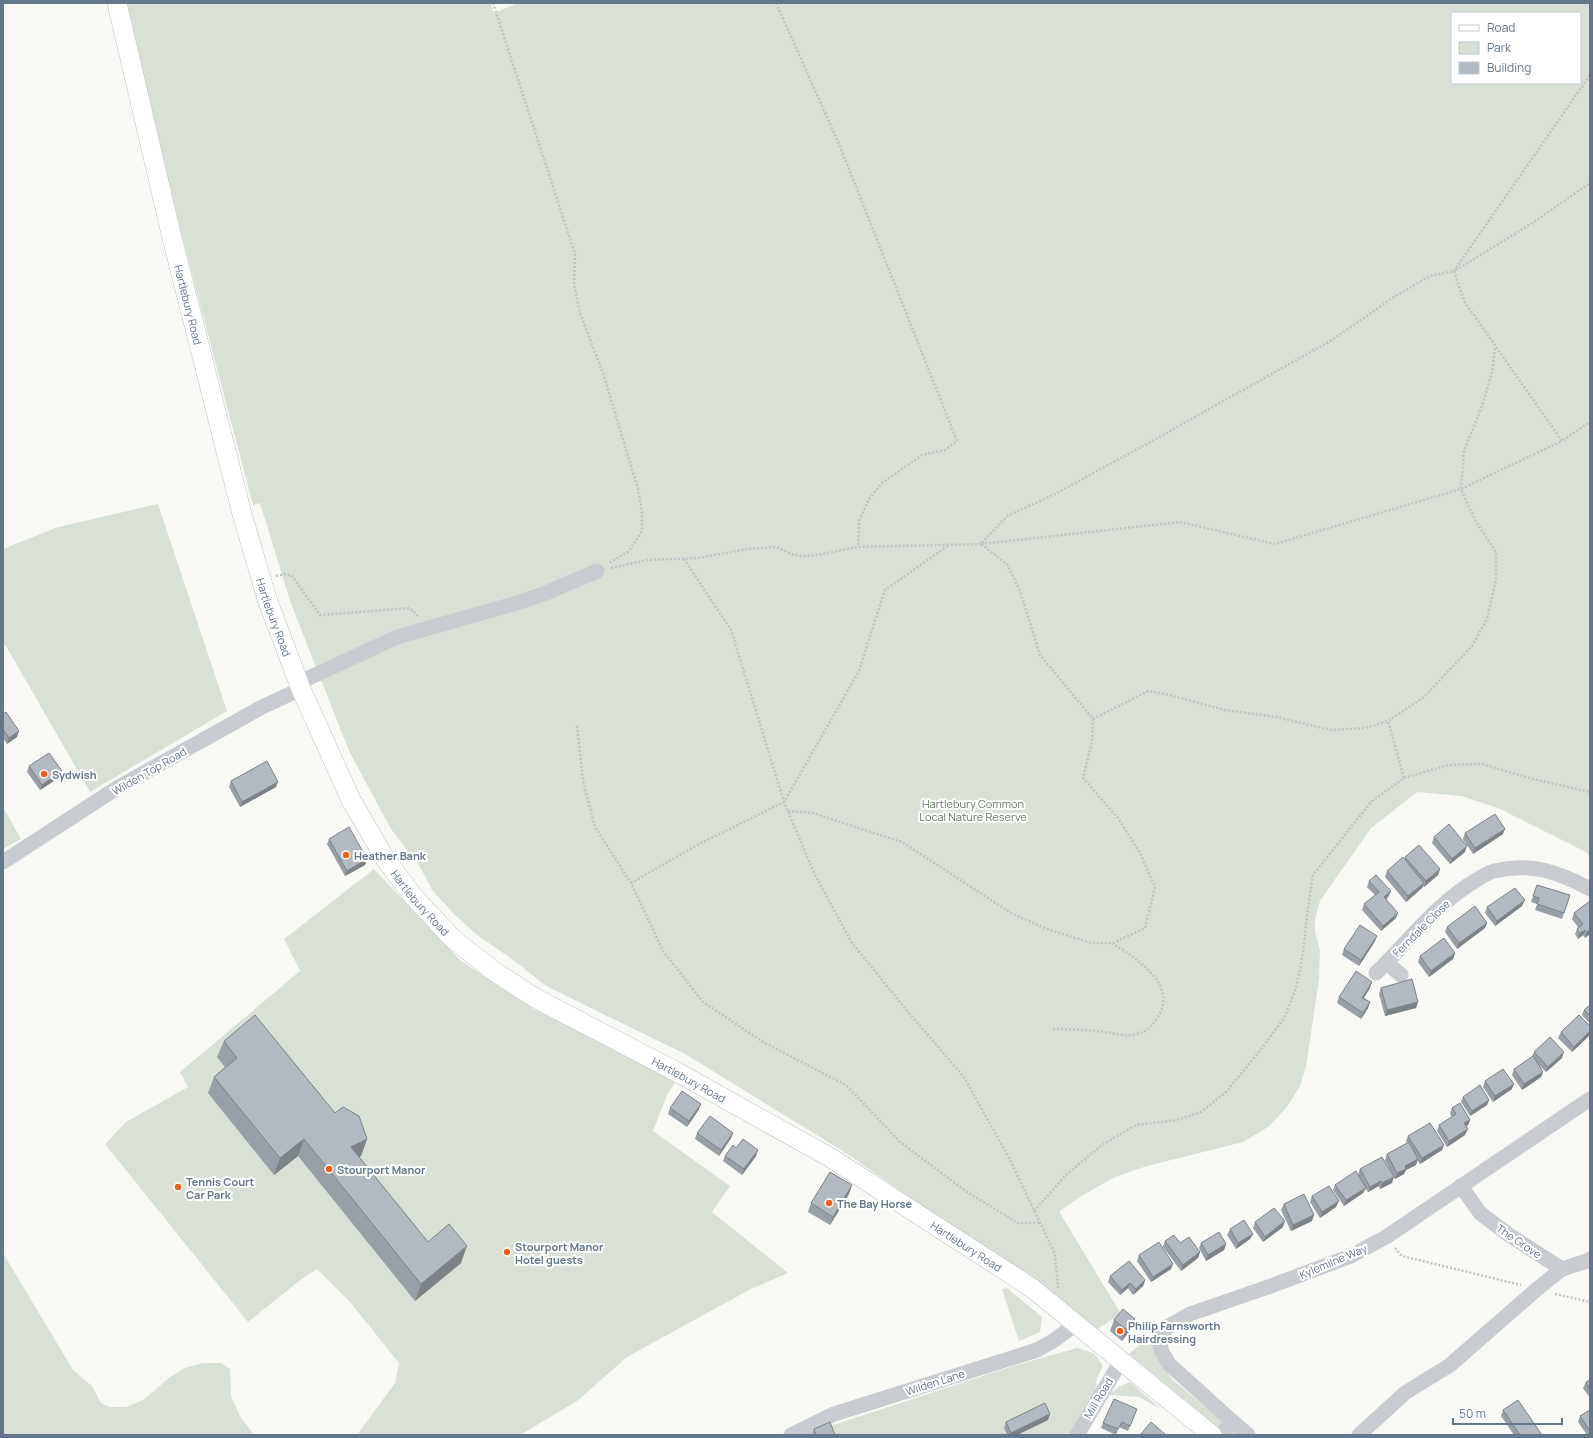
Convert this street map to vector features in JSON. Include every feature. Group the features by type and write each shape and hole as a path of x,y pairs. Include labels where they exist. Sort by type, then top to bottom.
{"main road":[{"name":"Hartlebury Road","path":"117,3 136,90 173,242 242,514 262,580 299,686 351,800 386,860 413,896 453,939 495,972 538,999 677,1072 831,1158 1032,1288 1212,1435"}],"street":[{"name":"Wilden Top Road","path":"3,862 27,848 118,788 299,686 397,637 517,603 546,593 597,571"},
{"name":"Ferndale Close","path":"1376,973 1447,900 1470,884 1493,871 1518,868 1545,870 1568,877 1590,889"},
{"name":"Ferndale Close","path":"1387,963 1401,975"},
{"name":"Kylemilne Way","path":"1248,1435 1169,1364 1162,1352 1162,1335 1169,1326 1190,1314 1351,1256 1386,1237 1590,1099"},
{"name":"The Grove","path":"1461,1186 1480,1213 1509,1235 1562,1269"},
{"path":"1359,1435 1405,1393 1450,1366 1537,1289 1562,1269 1587,1262 1590,1259"},
{"name":"Wilden Lane","path":"791,1435 834,1414 1037,1350 1053,1341 1076,1324"},
{"name":"Mill Road","path":"1076,1435 1121,1361"},
{"path":"1222,1435 1232,1421"}],"path":[{"path":"494,3 575,254 574,284 580,313 603,373 640,496 642,531 629,551 597,571"},
{"path":"776,3 839,144 957,441 946,450 922,455 882,483 869,499 859,521 858,547"},
{"path":"1454,271 1590,75"},
{"path":"981,544 1007,516 1053,495 1332,340 1394,298 1430,276 1454,271 1534,222 1590,183"},
{"path":"1454,271 1464,301 1562,441"},
{"path":"1093,719 1148,691 1225,710 1276,717 1331,730 1365,728 1388,721 1424,697 1472,646 1487,619 1496,580 1496,552 1476,522 1461,489 1464,452 1481,409 1492,373 1495,346"},
{"path":"597,571 647,560 698,558 748,549 776,546 794,555 804,556 858,547 981,544 1180,522 1275,544 1461,489 1562,441 1590,422"},
{"path":"788,811 813,813 902,842 1011,913 1047,929 1091,943 1113,944 1145,928 1155,887 1140,853 1118,818 1083,778 1092,742 1093,719 1040,655 1020,591 1007,564 981,544"},
{"path":"631,883 697,845 784,802 859,671 885,590 949,545"},
{"path":"684,559 731,630 784,802 814,873 852,943 908,1012 964,1077 1009,1158 1055,1254 1060,1310"},
{"path":"262,580 284,574 292,576 320,615 410,608 431,628"},
{"path":"1388,721 1404,778"},
{"path":"577,726 583,781 595,828 631,883 663,951 703,1002 763,1042 846,1085 900,1142 967,1192 1018,1223 1040,1223"},
{"path":"1034,1210 1067,1174 1102,1145 1136,1125 1177,1120 1201,1112 1226,1092 1259,1052 1284,1018 1296,988 1303,953 1313,875 1371,802 1404,778 1448,765 1482,764 1533,779 1590,792"},
{"path":"1053,1029 1077,1029 1131,1036 1149,1029 1160,1014 1164,997 1159,982 1137,959 1113,944"},
{"path":"1386,1237 1402,1256 1590,1302"}],"green space":[{"name":"Hartlebury Common Local Nature Reserve","path":"126,3 490,3 494,13 518,3 1590,3 1590,857 1586,852 1498,808 1461,796 1417,792 1371,828 1320,901 1315,920 1315,931 1320,950 1319,979 1306,1067 1300,1086 1287,1107 1268,1127 1243,1142 1147,1166 1115,1177 1083,1195 1060,1211 1121,1314 1096,1330 1005,1262 841,1150 685,1054 546,986 516,962 477,935 453,913 432,890 419,865 391,829 349,751 290,601 260,503 253,505 177,217"},
{"path":"158,504 227,711 90,792 6,646 3,645 3,549 58,527"},
{"path":"3,807 21,839 3,849"},
{"path":"374,869 460,960 532,1008 676,1081 668,1093 653,1131 730,1186 712,1212 788,1273 751,1289 627,1357 577,1401 520,1435 357,1435 395,1383 399,1363 350,1302 317,1269 299,1281 248,1322 105,1144 126,1122 188,1087 180,1072 300,971 284,939"},
{"path":"3,1253 73,1370 92,1386 101,1403 110,1407 126,1407 143,1400 170,1377 185,1368 202,1363 221,1363 230,1369 231,1396 240,1416 254,1435 3,1435"},
{"path":"1007,1288 1042,1317 1040,1332 1019,1341 1002,1289"},
{"path":"1155,1331 1156,1356 1173,1380 1239,1435 1228,1435 1129,1354"},
{"path":"1077,1348 1094,1353 1103,1366 1097,1378 1093,1407 1077,1435 791,1435 812,1432 1016,1365"},
{"path":"1130,1382 1162,1410 1139,1397 1108,1395 1120,1386"}],"building":[{"path":"6,712 19,731 9,738 3,729 3,714"},
{"name":"Sydwish","path":"49,753 62,771 42,785 29,766"},
{"path":"267,761 278,782 242,802 231,781"},
{"path":"1495,814 1505,829 1475,848 1465,833"},
{"path":"1449,824 1467,846 1452,859 1434,837"},
{"name":"Heather Bank","path":"349,827 367,859 347,871 329,839"},
{"path":"1419,845 1440,869 1426,881 1405,857"},
{"path":"1403,857 1424,883 1408,896 1387,871"},
{"path":"1376,875 1391,891 1384,897 1398,913 1383,926 1364,904 1379,892 1369,881"},
{"path":"1537,885 1570,895 1564,913 1537,904 1539,898 1533,896"},
{"path":"1515,888 1525,900 1497,921 1487,907"},
{"path":"1590,901 1590,930 1587,932 1585,930 1580,933 1577,929 1583,924 1574,913"},
{"path":"1475,906 1487,923 1459,943 1447,927"},
{"path":"1360,925 1377,936 1361,960 1344,949"},
{"path":"1444,938 1455,953 1431,971 1420,956"},
{"path":"1356,971 1372,982 1362,998 1370,1002 1363,1013 1339,997"},
{"path":"1412,979 1418,1002 1387,1010 1381,988"},
{"path":"1590,1005 1590,1016 1584,1010"},
{"name":"Stourport Manor","path":"255,1015 335,1113 343,1107 359,1116 367,1139 351,1147 428,1242 449,1224 467,1246 421,1284 304,1139 280,1158 214,1077 237,1058 224,1041"},
{"path":"1579,1015 1590,1026 1590,1031 1574,1047 1561,1032"},
{"path":"1550,1037 1564,1052 1548,1067 1534,1052"},
{"path":"1533,1056 1543,1072 1524,1084 1514,1069"},
{"path":"1503,1069 1514,1084 1495,1096 1485,1081"},
{"path":"1480,1085 1489,1100 1472,1111 1463,1097"},
{"path":"682,1091 701,1104 689,1121 670,1108"},
{"path":"1460,1103 1470,1120 1464,1123 1468,1129 1449,1141 1439,1125 1456,1114 1452,1108"},
{"path":"710,1116 733,1133 721,1150 697,1133"},
{"path":"1430,1123 1444,1145 1422,1158 1408,1136"},
{"path":"743,1139 758,1150 744,1169 725,1156 733,1145 736,1148"},
{"path":"1409,1142 1418,1159 1405,1166 1406,1169 1397,1173 1387,1154"},
{"path":"1382,1157 1394,1177 1382,1183 1381,1181 1370,1187 1360,1169"},
{"path":"1356,1171 1366,1188 1346,1200 1335,1185"},
{"name":"The Bay Horse","path":"830,1172 852,1185 833,1217 811,1203"},
{"path":"1329,1186 1339,1201 1322,1212 1312,1196"},
{"path":"1304,1194 1314,1215 1293,1225 1284,1204"},
{"path":"1274,1208 1285,1221 1265,1237 1255,1222"},
{"path":"1244,1220 1253,1234 1238,1243 1230,1229"},
{"path":"1219,1232 1226,1244 1208,1255 1201,1243"},
{"path":"1174,1235 1180,1243 1189,1237 1200,1252 1183,1265 1165,1241"},
{"path":"1159,1242 1173,1264 1153,1277 1139,1255"},
{"path":"1129,1261 1145,1280 1136,1289 1130,1283 1122,1290 1110,1276"},
{"path":"1123,1309 1135,1319 1126,1329 1114,1320"},
{"path":"1590,1380 1590,1389 1586,1382"},
{"path":"1114,1399 1137,1409 1130,1426 1122,1422 1118,1429 1103,1423"},
{"path":"1518,1400 1542,1435 1520,1435 1503,1410"},
{"path":"1045,1403 1050,1414 1011,1433 1006,1422"},
{"path":"1590,1410 1590,1431 1580,1416"},
{"path":"830,1422 835,1435 816,1435 814,1429"},
{"path":"1151,1422 1166,1435 1140,1435"}],"place":[{"name":"Sydwish","path":"44,774"},
{"name":"Heather Bank","path":"346,855"},
{"name":"Stourport Manor","path":"329,1169"},
{"name":"Tennis Court Car Park","path":"178,1187"},
{"name":"The Bay Horse","path":"829,1203"},
{"name":"Stourport Manor Hotel guests","path":"507,1252"},
{"name":"Philip Farnsworth Hairdressing","path":"1120,1331"}]}
